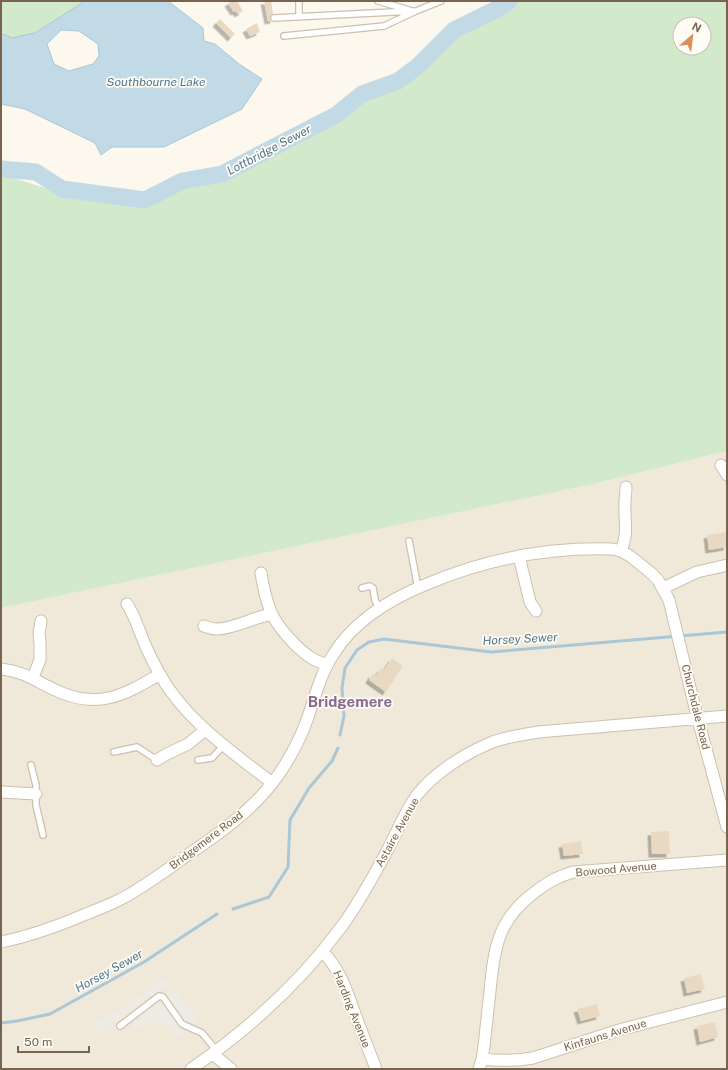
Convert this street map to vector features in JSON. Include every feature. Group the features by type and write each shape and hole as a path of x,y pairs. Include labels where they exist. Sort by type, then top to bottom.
{"street":[{"path":"721,465 727,474"},
{"path":"621,551 627,531 625,504 626,487"},
{"name":"Bridgemere Road","path":"1,942 25,937 49,929 116,902 138,890 210,840 233,822 272,784 293,752 327,665 340,644 365,618 379,608 418,588 473,567 539,552 602,549 621,551 630,556 651,573 663,588"},
{"path":"519,556 530,602 536,611"},
{"path":"663,588 697,572 727,565"},
{"path":"261,572 263,585 272,614 283,631 299,649 313,659 327,665"},
{"name":"Churchdale Road","path":"663,588 669,600 698,718 727,826"},
{"path":"127,604 133,613 140,633 160,674 180,702 205,730 272,784"},
{"path":"204,626 216,629 247,623 262,616 272,614"},
{"path":"33,678 40,660 39,633 41,621"},
{"path":"1,669 22,673 57,691 88,700 103,700 115,697 140,686 160,674"},
{"name":"Astaire Avenue","path":"191,1069 237,1036 279,999 297,980 343,925 361,897 406,813 418,794 432,780 466,755 488,744 513,736 538,732 727,716"},
{"path":"157,760 188,744 205,730"},
{"path":"1,792 36,794"},
{"name":"Bowood Avenue","path":"480,1064 496,945 502,930 510,917 532,894 551,880 573,872 727,860"},
{"name":"Harding Avenue","path":"322,951 334,964 345,985 376,1069"},
{"name":"Kinfauns Avenue","path":"480,1064 533,1058 619,1030 727,1002"},
{"path":"215,1052 231,1069"}],"lane":[{"path":"299,1 299,17"},
{"path":"378,1 416,11"},
{"path":"284,36 384,26 441,1"},
{"path":"274,18 416,11"},
{"path":"409,541 418,588"},
{"path":"362,588 370,586 373,588 375,600 379,608"},
{"path":"198,760 212,758 223,746"},
{"path":"114,752 137,747 157,760"},
{"path":"31,765 36,785 36,805 43,835"},
{"path":"120,1026 159,996 163,997 182,1024 202,1033 215,1052"}],"shaded area":[{"path":"727,451 727,1069 1,1069 1,608 589,485"},
{"path":"165,978 169,984 123,1015 119,1009"},
{"path":"175,990 199,1020 191,1027 168,996"},
{"path":"161,1002 185,1034 179,1039 165,1022 158,1027 152,1019 136,1031 132,1024"},
{"path":"118,1010 122,1018 98,1032 93,1022"}],"green space":[{"path":"1,1 85,1 35,33 12,38 5,35 1,30"},
{"path":"509,1 727,1 727,451 589,485 1,608 1,174 45,188 145,200 182,181 222,174 336,115 362,94 398,81 418,66 454,30 495,10"}],"water":[{"name":"Southbourne Lake","path":"85,1 168,1 203,28 204,41 215,44 239,64 262,79 242,109 164,147 112,147 101,155 95,143 25,109 1,104 1,33 12,38 35,33","holes":["61,30 79,31 98,44 99,56 93,64 69,71 54,64 47,44"]}],"building":[{"path":"231,1 237,1 243,11 238,14 236,11 234,12 228,3"},
{"path":"264,1 271,1 274,20 268,21"},
{"path":"220,19 235,34 231,38 216,23"},
{"path":"257,23 260,32 250,36 246,29"},
{"path":"727,532 727,547 709,550 707,535"},
{"path":"392,658 403,666 386,692 369,680 372,674 376,676 381,668 384,670"},
{"path":"669,831 670,854 652,854 651,832"},
{"path":"581,841 583,854 564,856 562,844"},
{"path":"701,974 705,989 687,993 684,978"},
{"path":"597,1004 600,1016 581,1021 577,1009"},
{"path":"715,1022 718,1037 700,1042 697,1026"}],"waterway":[{"name":"Lottbridge Sewer","path":"1,169 36,172 62,189 145,200 182,181 222,174 336,115 362,94 398,81 418,66 454,30 495,10 509,1"},
{"name":"Horsey Sewer","path":"340,735 344,716 342,688 345,668 357,650 369,642 384,639 491,652 727,632"},
{"name":"Horsey Sewer","path":"233,909 269,897 288,867 290,820 309,788 332,761 338,748"},
{"name":"Horsey Sewer","path":"1,1023 50,1014 144,962 217,914"}],"district":[{"name":"Bridgemere","path":"350,702"}]}
